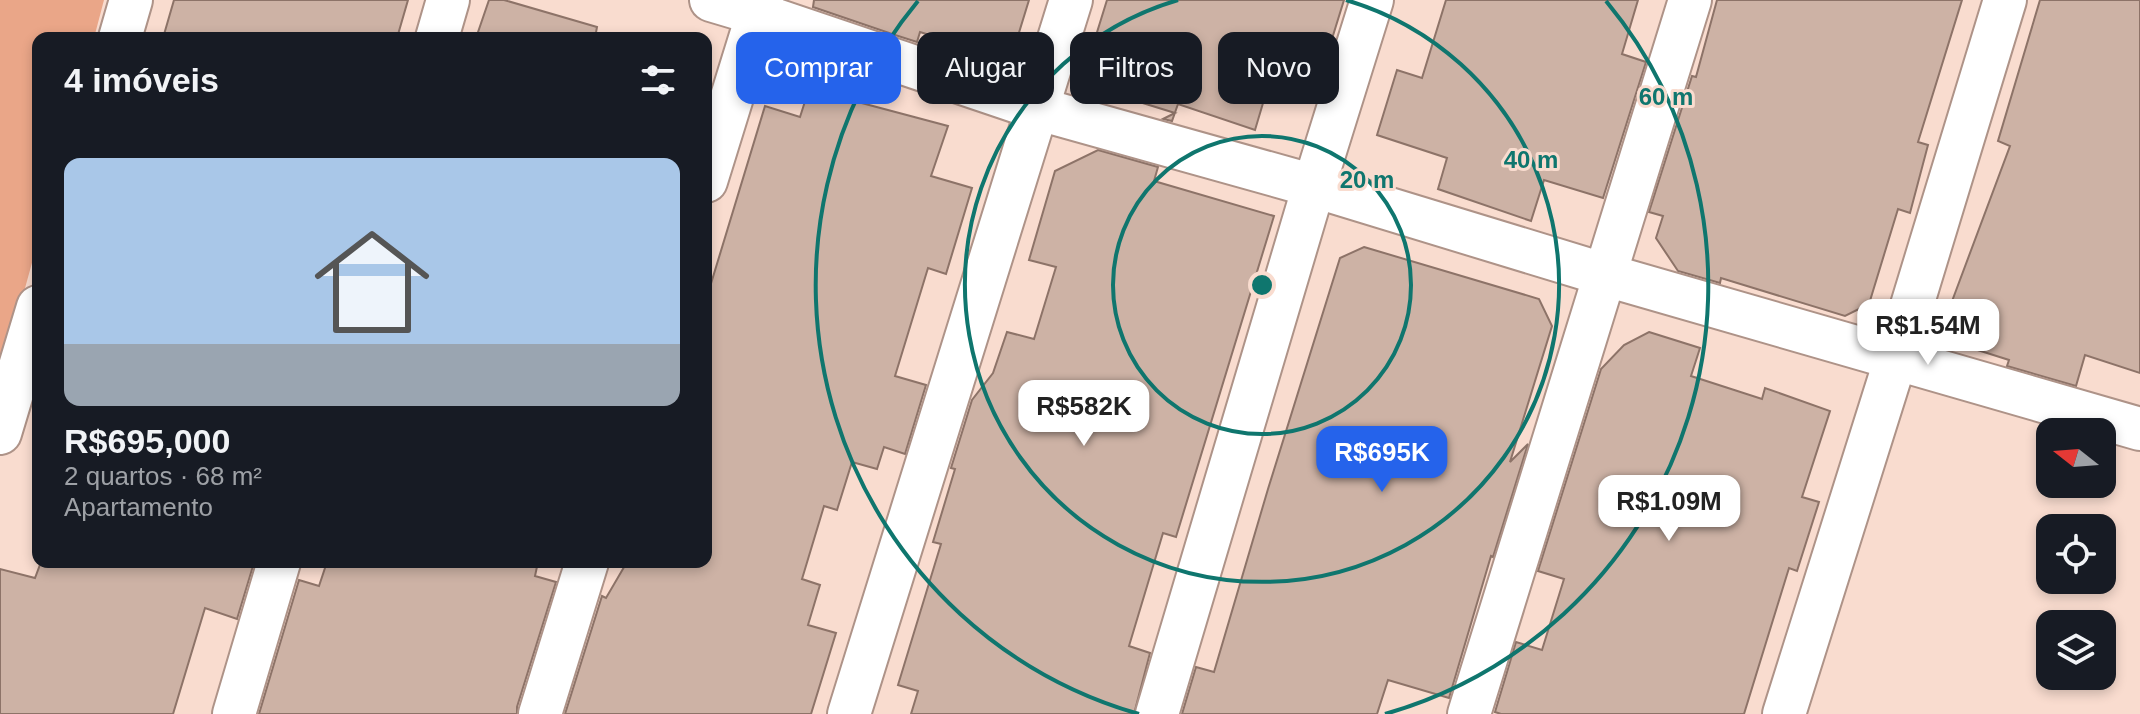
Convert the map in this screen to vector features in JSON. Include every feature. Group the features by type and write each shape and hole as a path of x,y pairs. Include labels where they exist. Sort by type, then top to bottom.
{"street":[{"path":"122,32 131,0"},
{"path":"439,32 448,0"},
{"path":"711,0 760,7 1039,109 1314,186 1606,275 2140,429"},
{"path":"849,714 1071,0"},
{"path":"1157,714 1372,0"},
{"path":"1469,714 1690,0"},
{"path":"1784,714 2005,0"},
{"path":"712,162 760,7"},
{"path":"0,433 32,327"},
{"path":"234,714 277,568"},
{"path":"540,714 585,568"}],"shaded area":[{"path":"0,0 104,0 96,32 32,32 32,263 0,379"}],"building":[{"path":"174,0 408,0 399,32 165,32"},
{"path":"489,0 504,0 597,27 596,32 478,32"},
{"path":"814,0 1029,0 1019,32 917,32 917,42 901,37 901,32 887,32 813,7"},
{"path":"1107,0 1344,0 1334,32 1218,32 1218,104 1263,104 1255,130 1178,104 1202,104 1202,32 1097,32"},
{"path":"1446,0 1638,0 1622,54 1646,62 1603,198 1544,180 1531,221 1438,189 1447,158 1377,135 1397,70 1422,78"},
{"path":"1717,0 1962,0 1918,142 1928,145 1910,213 1898,209 1869,304 1845,316 1721,278 1720,283 1678,271 1656,238 1663,216 1649,212 1692,76 1696,77"},
{"path":"2040,0 2140,0 2140,373 2085,355 2076,386 2007,366 2009,360 1952,342 1942,328 2010,146 1998,141"},
{"path":"804,104 865,104 948,126 931,176 972,188 946,274 928,268 895,376 926,385 905,454 884,447 877,469 852,462 837,510 824,506 802,579 820,585 808,625 836,633 811,714 565,714 602,596 606,598 624,568 712,568 712,280 765,106 800,117"},
{"path":"1146,104 1178,104 1175,113"},
{"path":"1098,150 1158,167 1154,181 1274,216 1176,537 1163,533 1129,646 1150,653 1134,714 911,714 918,691 898,685 941,544 933,542 972,400 993,373 1007,332 1034,339 1056,267 1029,260 1055,171"},
{"path":"1364,247 1539,299 1552,326 1510,462 1528,444 1449,698 1388,680 1377,714 1182,714 1196,667 1214,672 1340,258"},
{"path":"1649,332 1700,348 1691,376 1762,399 1765,388 1830,411 1802,497 1819,502 1797,571 1789,568 1744,714 1495,712 1516,642 1542,650 1564,579 1538,571 1601,369 1624,345"},
{"path":"39,568 252,568 237,619 205,608 173,714 0,714 0,569 35,578"},
{"path":"325,568 537,568 535,576 556,582 517,714 259,714 299,580 319,586"}]}
